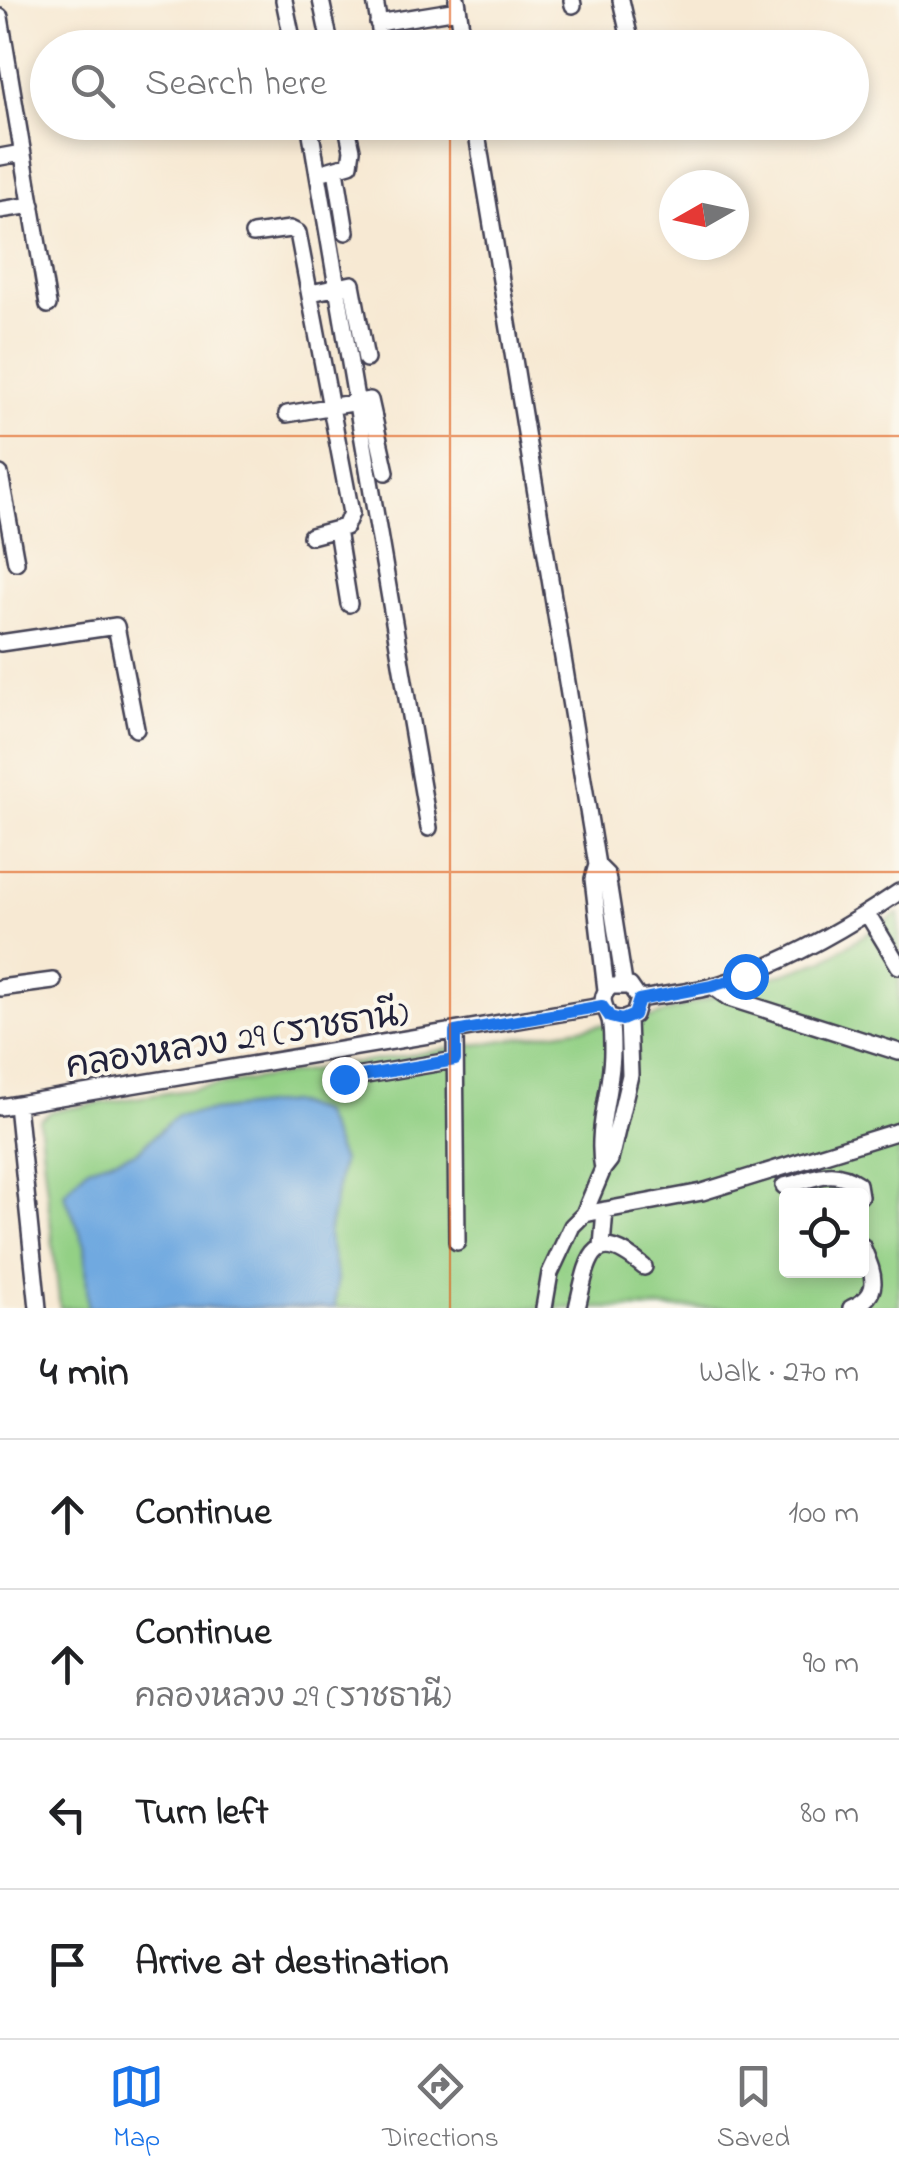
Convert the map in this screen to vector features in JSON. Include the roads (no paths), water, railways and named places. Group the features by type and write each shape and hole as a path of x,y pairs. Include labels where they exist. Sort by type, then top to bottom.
{"street":[{"path":"284,0 290,30"},
{"path":"321,0 327,30"},
{"path":"375,0 379,30"},
{"path":"621,0 628,30"},
{"path":"378,23 457,5 461,30"},
{"path":"0,17 48,305"},
{"path":"316,140 346,232"},
{"path":"328,171 350,164 350,140"},
{"path":"478,140 597,865 594,879 612,1055 599,1149 603,1169"},
{"path":"0,157 22,154"},
{"path":"328,171 339,286 428,828"},
{"path":"0,210 32,205"},
{"path":"253,234 296,230 333,406 351,513 345,527 311,536"},
{"path":"311,294 349,284 354,289 366,359"},
{"path":"287,414 372,402 386,472"},
{"path":"0,474 16,562"},
{"path":"351,513 376,509"},
{"path":"337,530 350,604"},
{"path":"0,643 116,626 136,728"},
{"path":"544,1308 550,1273 610,1160 630,1074 628,1019 638,1008 639,1000 636,992 624,983 607,876 597,865"},
{"path":"639,1000 712,986 783,959 899,892"},
{"path":"867,913 899,966"},
{"path":"0,988 53,982"},
{"path":"606,1004 624,983"},
{"path":"712,986 730,998 899,1052"},
{"path":"606,1004 628,1019"},
{"name":"คลองหลวง 29 (ราชธานี)","path":"8,1106 606,1004"},
{"path":"455,1032 457,1242"},
{"path":"344,1079 455,1060"},
{"path":"8,1106 38,1308"},
{"path":"584,1214 702,1192 899,1130"},
{"path":"784,1186 836,1174 858,1184 859,1188"},
{"path":"602,1246 606,1210"},
{"path":"576,1308 590,1257 602,1246 625,1251 644,1267"},
{"path":"850,1308 866,1298 872,1288 874,1270 869,1260"}],"water":[{"path":"289,1102 321,1112 342,1161 328,1235 337,1278 335,1308 88,1308 85,1245 64,1193 88,1167 137,1152 177,1115"}]}
